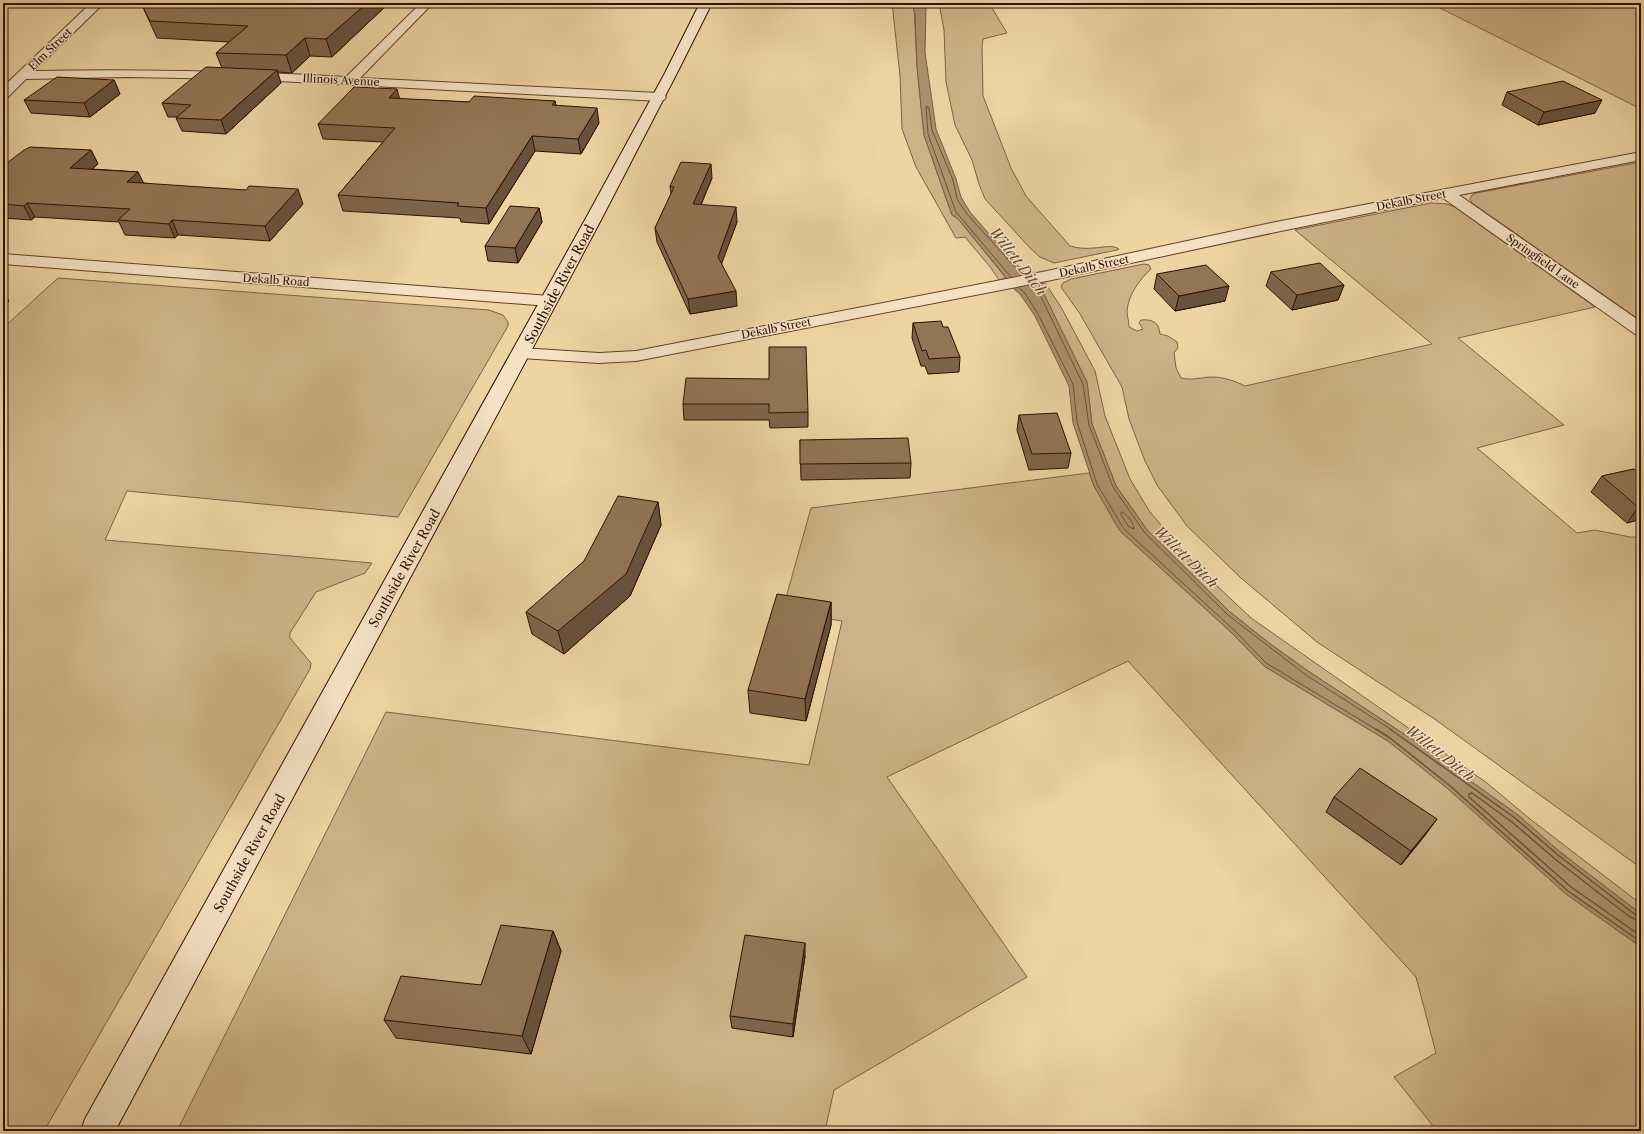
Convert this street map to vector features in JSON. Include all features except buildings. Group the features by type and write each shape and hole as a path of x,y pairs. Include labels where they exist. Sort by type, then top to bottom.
{"street":[{"name":"Elm Street","path":"3,94 98,3"},
{"path":"350,80 427,3"},
{"name":"Southside River Road","path":"97,1131 521,353 659,97 706,3"},
{"name":"Illinois Avenue","path":"23,75 183,73 350,80 659,97"},
{"name":"Dekalb Street","path":"521,353 599,358 636,356 998,286 1446,193 1641,156"},
{"name":"Springfield Lane","path":"1446,193 1641,330"},
{"name":"Dekalb Road","path":"3,259 549,301"}],"shaded area":[{"path":"892,3 912,3 914,8 917,67 924,135 952,215 958,219 1006,278 999,280 965,237 956,238 916,167 902,129 900,76"},
{"path":"939,3 989,3 1007,33 983,39 983,96 1011,168 1026,196 1070,246 1087,248 1110,246 1119,249 1054,263 1040,257 1031,249 985,199 972,160 955,125 946,82 944,30"},
{"path":"1430,3 1641,3 1641,109"},
{"path":"1641,162 1641,321 1472,203 1470,199 1472,195 1476,193"},
{"path":"1431,203 1447,204 1455,207 1595,307 1458,338 1564,425 1477,448 1577,533 1595,530 1630,537 1641,537 1641,868 1436,720 1317,642 1241,578 1187,526 1157,485 1145,461 1129,419 1122,387 1080,314 1061,287 1063,283 1071,279 1144,264 1149,265 1151,269 1139,282 1132,293 1128,305 1127,311 1129,327 1137,331 1143,329 1139,323 1141,320 1152,321 1158,327 1160,334 1168,336 1177,342 1178,348 1174,353 1176,368 1181,378 1185,379 1212,377 1221,378 1245,386 1432,344 1295,230"},
{"path":"58,278 489,310 503,315 508,322 508,326 398,517 127,491 105,540 372,563 365,573 316,592 290,633 290,638 311,663 310,669 44,1131 3,1131 3,328"},
{"path":"1045,283 1061,307 1095,371 1105,416 1130,479 1150,512 1197,567 1251,618 1487,783 1530,819 1641,904 1641,914 1560,852 1518,815 1413,740 1308,671 1269,643 1230,612 1148,531 1116,486 1092,424 1087,382 1036,284"},
{"path":"1089,473 1094,486 1120,531 1233,634 1264,666 1388,741 1447,788 1566,894 1641,947 1641,1131 1437,1131 1394,1077 1436,1053 1416,977 1128,661 887,777 1027,977 834,1090 825,1131 177,1131 386,712 809,765 842,621 782,612 811,508"}],"water":[{"path":"912,3 925,3 926,5 925,52 936,129 956,179 961,197 970,212 1043,292 1087,382 1092,424 1116,486 1148,531 1230,612 1269,643 1308,671 1413,740 1518,815 1560,852 1641,914 1641,947 1566,894 1447,788 1388,741 1264,666 1233,634 1120,531 1094,486 1073,423 1069,386 1035,316 1020,294 1015,290 997,266 958,219 952,215 924,135 917,67 915,14"}],"water label":[{"name":"Willett Ditch","path":"1018,261"},
{"name":"Willett Ditch","path":"1186,557"},
{"name":"Willett Ditch","path":"1440,753"}]}
